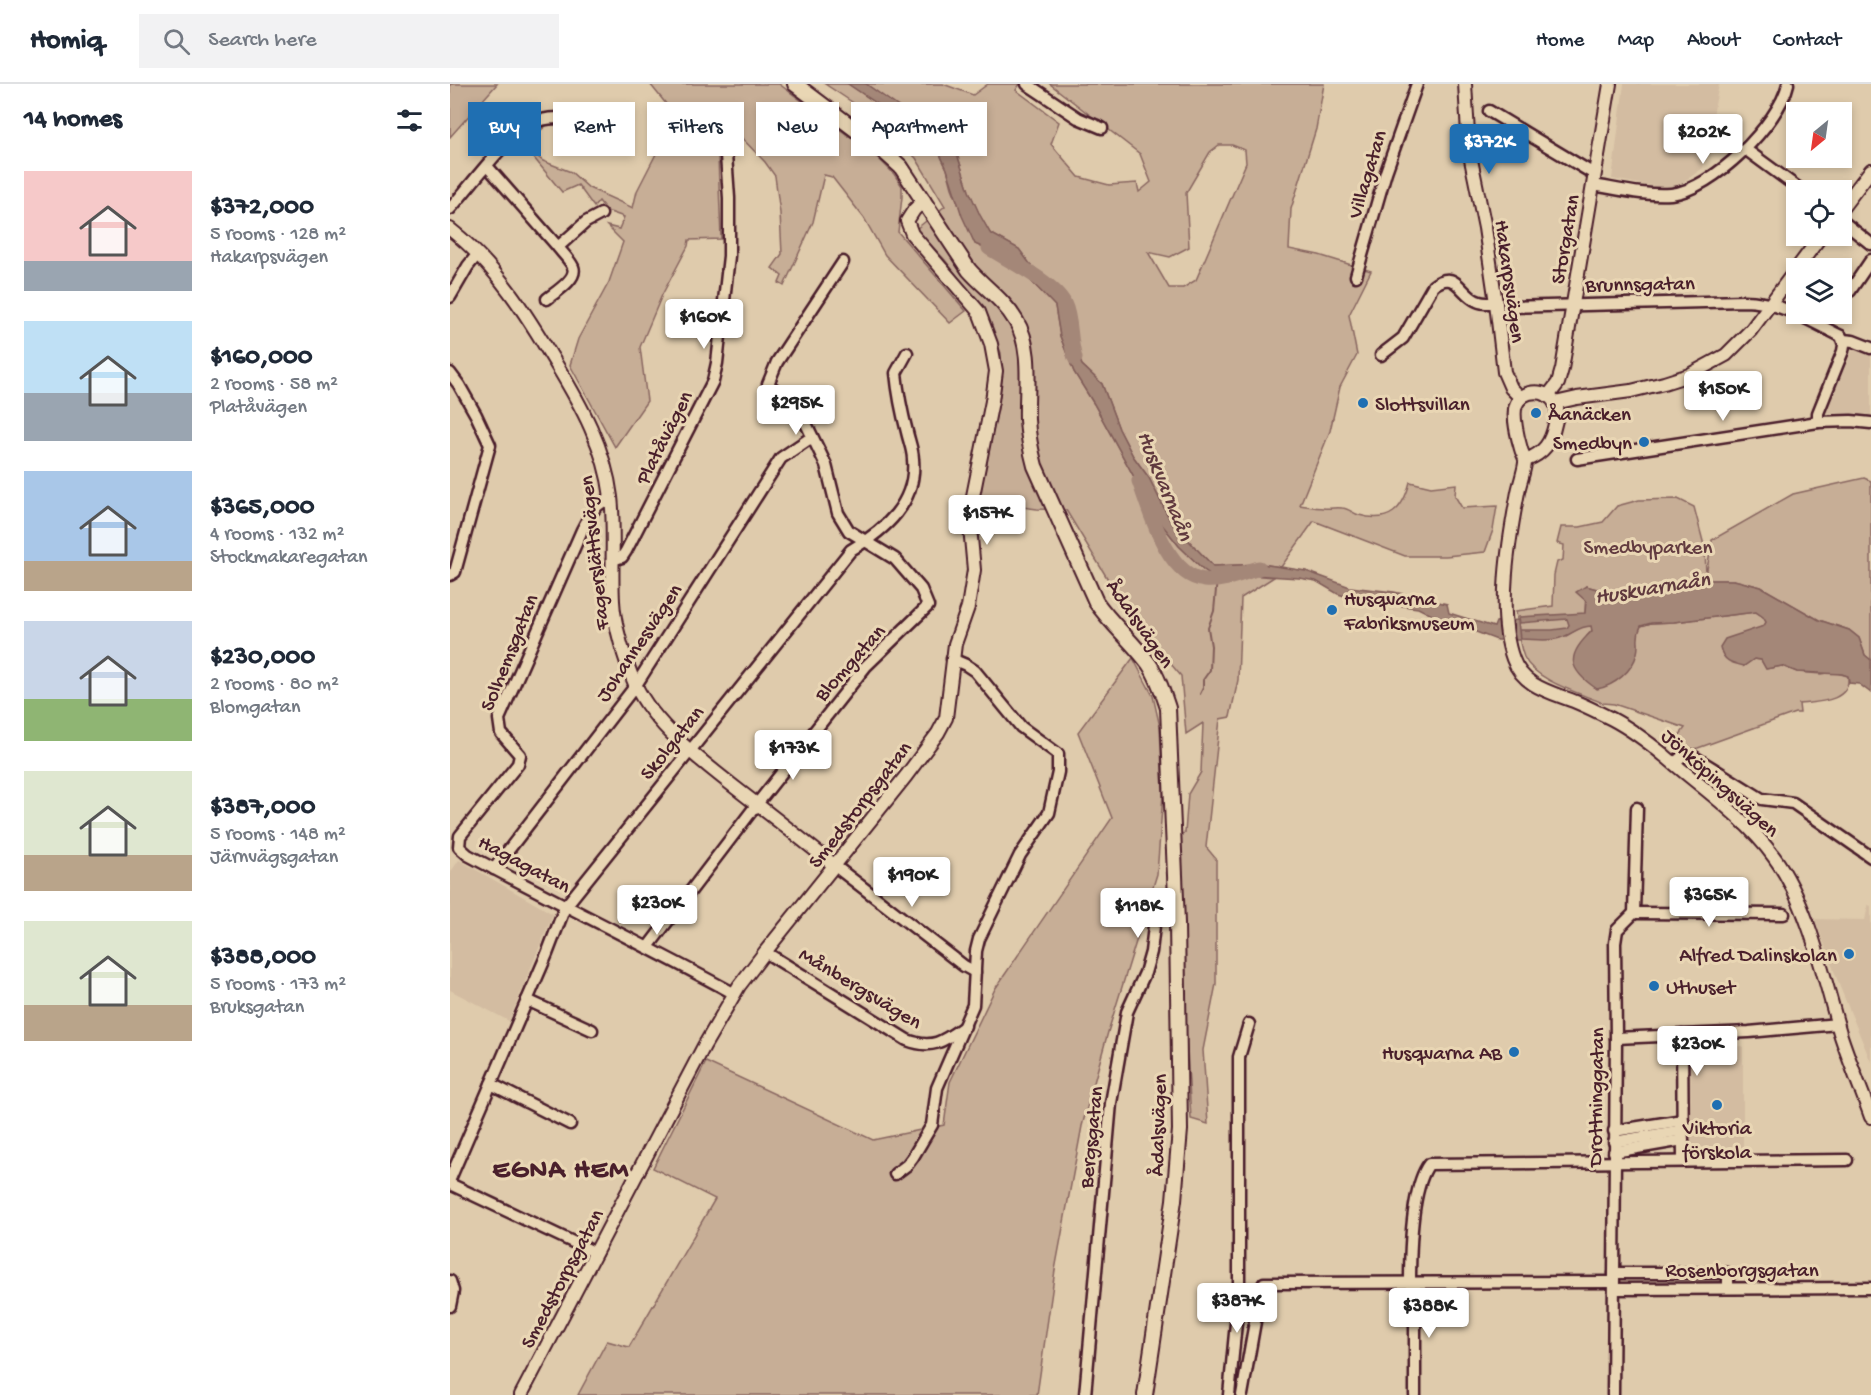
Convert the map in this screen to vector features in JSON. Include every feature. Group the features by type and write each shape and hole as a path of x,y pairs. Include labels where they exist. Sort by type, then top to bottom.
{"main road":[{"name":"Ådalsvägen","path":"795,84 893,159 924,200 969,270 981,284 999,297 1018,323 1026,351 1028,422 1035,466 1096,602 1109,621 1148,664 1168,708 1178,978 1180,1130 1174,1200 1145,1395"}],"street":[{"path":"1027,84 1078,118 1102,129"},
{"name":"Villagatan","path":"1356,276 1386,172 1417,84"},
{"name":"Hakarpsvägen","path":"1465,84 1469,150 1485,228 1506,379 1521,398"},
{"name":"Storgatan","path":"1551,400 1560,377 1610,84"},
{"path":"1593,185 1653,194 1670,194 1684,192 1701,184 1745,149 1780,103 1788,84"},
{"path":"1489,111 1589,171 1595,172"},
{"path":"450,209 487,166 527,126 539,120 553,118"},
{"path":"1745,149 1787,180"},
{"name":"Platåvägen","path":"612,560 622,557 626,551 713,381 729,256 726,156"},
{"path":"487,166 558,247 573,268 570,279 546,299"},
{"path":"1852,195 1871,170"},
{"name":"Smedstorpsgatan","path":"521,1395 704,1046 735,994 765,952 938,734 946,717 952,659 968,607 974,570 969,516 996,371 991,344 979,312 912,234 907,221 924,200"},
{"path":"558,247 586,222 601,214"},
{"name":"Fagerslättsvägen","path":"450,229 498,277 533,324 572,389 589,424 608,478 611,499 613,604 622,646 636,685 656,715 689,750 835,866"},
{"path":"1852,229 1871,244"},
{"path":"1551,400 1557,413 1551,440 1540,453 1526,460 1520,448 1514,413 1521,398 1532,392 1551,400 1631,391 1689,375 1726,355 1739,344 1813,246"},
{"path":"452,290 477,255"},
{"path":"1852,288 1871,260"},
{"path":"843,262 777,362 768,384 800,411 826,465 838,513 849,531 867,540"},
{"path":"1382,355 1403,338 1433,286 1440,281 1449,280 1457,283 1477,301 1496,303"},
{"name":"Brunnsgatan","path":"1511,307 1758,301 1780,307 1840,336 1843,340 1871,348"},
{"path":"1818,422 1818,413 1843,351 1843,340"},
{"name":"Skolgatan","path":"450,1179 565,907 851,550 885,528 899,510 907,495 912,476 913,459 896,373 907,352"},
{"path":"450,373 476,415 490,445 455,572 450,575"},
{"path":"1577,459 1818,422 1871,423"},
{"name":"Johannesvägen","path":"494,869 636,685 781,458 812,437"},
{"name":"Jönköpingsvägen","path":"1526,460 1506,572 1509,644 1516,665 1530,683 1615,721 1641,737 1744,824 1773,855 1782,868 1802,911 1871,1117"},
{"name":"Solhemsgatan","path":"459,847 460,836 518,764 520,755 501,733 499,719 582,530 597,505 611,499"},
{"name":"Blomgatan","path":"648,947 866,666 928,606 921,589 895,559 867,540"},
{"path":"896,1174 913,1157 932,1125 937,1088 973,1005 976,951 979,939 1020,855 1049,813 1058,772 1058,754 1021,727 975,671 952,659"},
{"path":"1674,764 1682,756 1687,754 1693,756 1762,799 1793,803 1871,856"},
{"path":"1637,808 1634,913 1784,914"},
{"name":"Hagagatan","path":"459,847 468,855 565,907 648,947 735,994"},
{"path":"835,866 975,972"},
{"name":"Bergsgatan","path":"1086,1395 1111,1103 1127,1012 1145,973 1151,952 1158,906 1175,903"},
{"name":"Drottninggatan","path":"1613,1395 1615,936 1620,925 1634,913"},
{"name":"Månbergsvägen","path":"765,952 900,1037 914,1043 936,1044 965,1026"},
{"path":"527,1000 592,1030"},
{"path":"1229,1395 1239,1292 1239,1057 1249,1024"},
{"path":"1616,1038 1838,1024"},
{"path":"1682,1035 1683,1161"},
{"path":"491,1083 570,1124"},
{"path":"1415,1395 1413,1283 1410,1255 1419,1187 1422,1175 1429,1164 1614,1147 1683,1130"},
{"path":"1614,1147 1683,1130"},
{"path":"1614,1147 1683,1161 1847,1160"},
{"path":"450,1184 596,1253"},
{"path":"1693,1273 1694,1288"},
{"path":"1614,1281 1693,1273 1728,1273 1728,1288"},
{"path":"450,1281 453,1291 450,1306"},
{"name":"Rosenborgsgatan","path":"1242,1395 1261,1288 1264,1283 1614,1281 1694,1288 1871,1288"}],"shaded area":[{"name":"Huskvarnaån","path":"848,84 866,84 892,102 875,102"},
{"path":"1624,84 1719,84 1703,168 1672,190 1612,179"},
{"name":"Huskvarnaån","path":"941,156 958,156 969,191 990,233 1019,249 1030,264 1052,283 1070,318 1068,332 1082,365 1102,384 1119,429 1133,456 1149,478 1171,522 1213,566 1262,564 1306,571 1350,587 1394,592 1447,604 1449,613 1494,627 1496,622 1518,620 1520,640 1497,640 1418,608 1374,605 1338,594 1316,581 1238,574 1216,578 1204,570 1179,546 1156,517 1074,372 1060,336 1055,306 1012,261 975,244 962,216"},
{"path":"1856,350 1871,356 1871,415 1825,413 1852,351"},
{"path":"1705,580 1734,580 1761,587 1819,620 1849,630 1859,638 1865,655 1871,660 1871,693 1859,684 1849,683 1848,676 1842,674 1797,672 1782,666 1766,669 1761,660 1754,659 1744,666 1728,661 1720,647 1725,639 1764,626 1766,622 1756,612 1641,626 1635,660 1627,672 1610,685 1597,689 1580,675 1573,661 1578,647 1592,631 1591,626 1583,627 1556,639 1521,639 1520,630 1567,628 1569,625 1567,619 1520,623 1519,617 1585,613 1586,601 1576,592 1586,586 1604,591 1652,593"},
{"path":"459,860 553,914 509,1021 450,990 450,873"},
{"name":"Alfred Dalinskolan","path":"1868,905 1871,906 1871,1062 1815,919 1865,920"},
{"name":"Viktoria förskola","path":"1743,1046 1743,1157 1693,1156 1691,1155 1690,1055 1692,1051 1701,1048"}],"green space":[{"path":"450,84 497,84 481,102 468,102 468,117 450,137"},
{"path":"650,84 779,84 803,102 756,102 756,153 744,140 744,102 665,102"},
{"path":"825,84 848,84 875,102 852,102"},
{"path":"866,84 943,84 973,95 988,84 1020,84 1016,90 1059,122 1051,144 1079,177 1109,185 1137,183 1139,192 1151,182 1140,154 1050,84 1324,84 1316,129 1291,209 1289,249 1319,255 1371,271 1349,315 1357,355 1340,387 1330,431 1300,505 1344,508 1370,517 1387,516 1399,507 1410,482 1431,487 1456,484 1455,496 1462,508 1497,506 1493,530 1485,552 1446,556 1405,556 1314,521 1281,567 1262,564 1213,566 1171,522 1149,478 1133,456 1119,429 1102,384 1082,365 1068,332 1052,283 1030,264 1019,249 990,233 969,191 958,156 987,156 987,102 890,102","holes":["1219,145 1232,145 1245,150 1246,163 1196,280 1183,288 1169,288 1148,252 1170,257 1189,247 1186,193 1210,152"]},
{"path":"839,129 851,138 851,156 875,156 894,174 902,186 898,232 966,311 950,323 885,255 864,218 832,177 824,175 813,222 784,286 779,283 782,276 772,268 782,254 780,213 775,176 759,156 839,156"},
{"path":"532,156 538,156 543,161 571,172 589,188 633,208 637,191 655,156 719,156 721,239 689,240 640,347 647,401 615,447 570,365 578,339 609,282 623,242 607,226 619,229 624,217 607,211 599,201 594,207 578,185 562,192"},
{"path":"914,156 941,156 975,244 1012,261 1055,306 1060,336 1074,372 1156,517 1179,546 1216,578 1238,574 1274,577 1241,598 1238,680 1230,717 1220,719 1206,847 1216,859 1216,984 1203,1050 1208,1124 1191,1119 1185,1012 1181,834 1185,833 1188,794 1201,772 1203,723 1186,734 1181,676 1149,638 1115,591 1066,510 1037,509 978,501 998,407 1002,380 1001,353 977,302 945,260 916,229 945,206"},
{"name":"Smedbyparken","path":"1864,478 1871,481 1871,660 1865,655 1859,638 1849,630 1819,620 1761,587 1734,580 1705,580 1652,593 1604,591 1586,586 1585,613 1566,636 1583,626 1591,626 1593,629 1587,636 1638,645 1636,636 1641,626 1651,623 1756,612 1764,617 1766,622 1764,626 1755,630 1744,666 1754,659 1761,660 1766,669 1782,666 1797,672 1821,674 1833,672 1848,676 1848,685 1839,696 1824,701 1799,704 1800,713 1698,748 1685,749 1673,744 1685,728 1614,704 1603,703 1559,685 1538,673 1524,657 1519,640 1516,611 1553,606 1554,575 1557,562 1563,560 1564,545 1557,543 1561,527 1580,527 1603,522 1617,506 1639,500 1678,499 1694,507 1705,549 1706,575 1712,540 1793,494"},
{"path":"1133,658 1153,696 1160,727 1163,794 1157,874 1108,1032 1082,1126 1055,1270 1037,1395 578,1395 607,1341 629,1347 715,1199 653,1168 706,1062 873,1140 944,1125 950,1082 995,989 1112,818 1078,732"}],"waterway":[{"name":"Huskvarnaån","path":"989,248 1041,280 1059,295 1068,316 1075,358"},
{"name":"Huskvarnaån","path":"1139,481 1162,541 1180,567 1192,576 1205,580 1219,580 1259,568"},
{"path":"1200,694 1203,680 1210,670 1211,646 1208,628 1214,611 1217,579"}],"place":[{"name":"Slottsvillan","path":"1363,403"},
{"name":"Åanäcken","path":"1536,413"},
{"name":"Smedbyn","path":"1644,442"},
{"name":"Husqvarna Fabriksmuseum","path":"1332,610"},
{"name":"Alfred Dalinskolan","path":"1849,954"},
{"name":"Uthuset","path":"1654,986"},
{"name":"Husqvarna AB","path":"1514,1052"},
{"name":"Viktoria förskola","path":"1717,1105"}],"district":[{"name":"EGNA HEM","path":"561,1168"}]}
